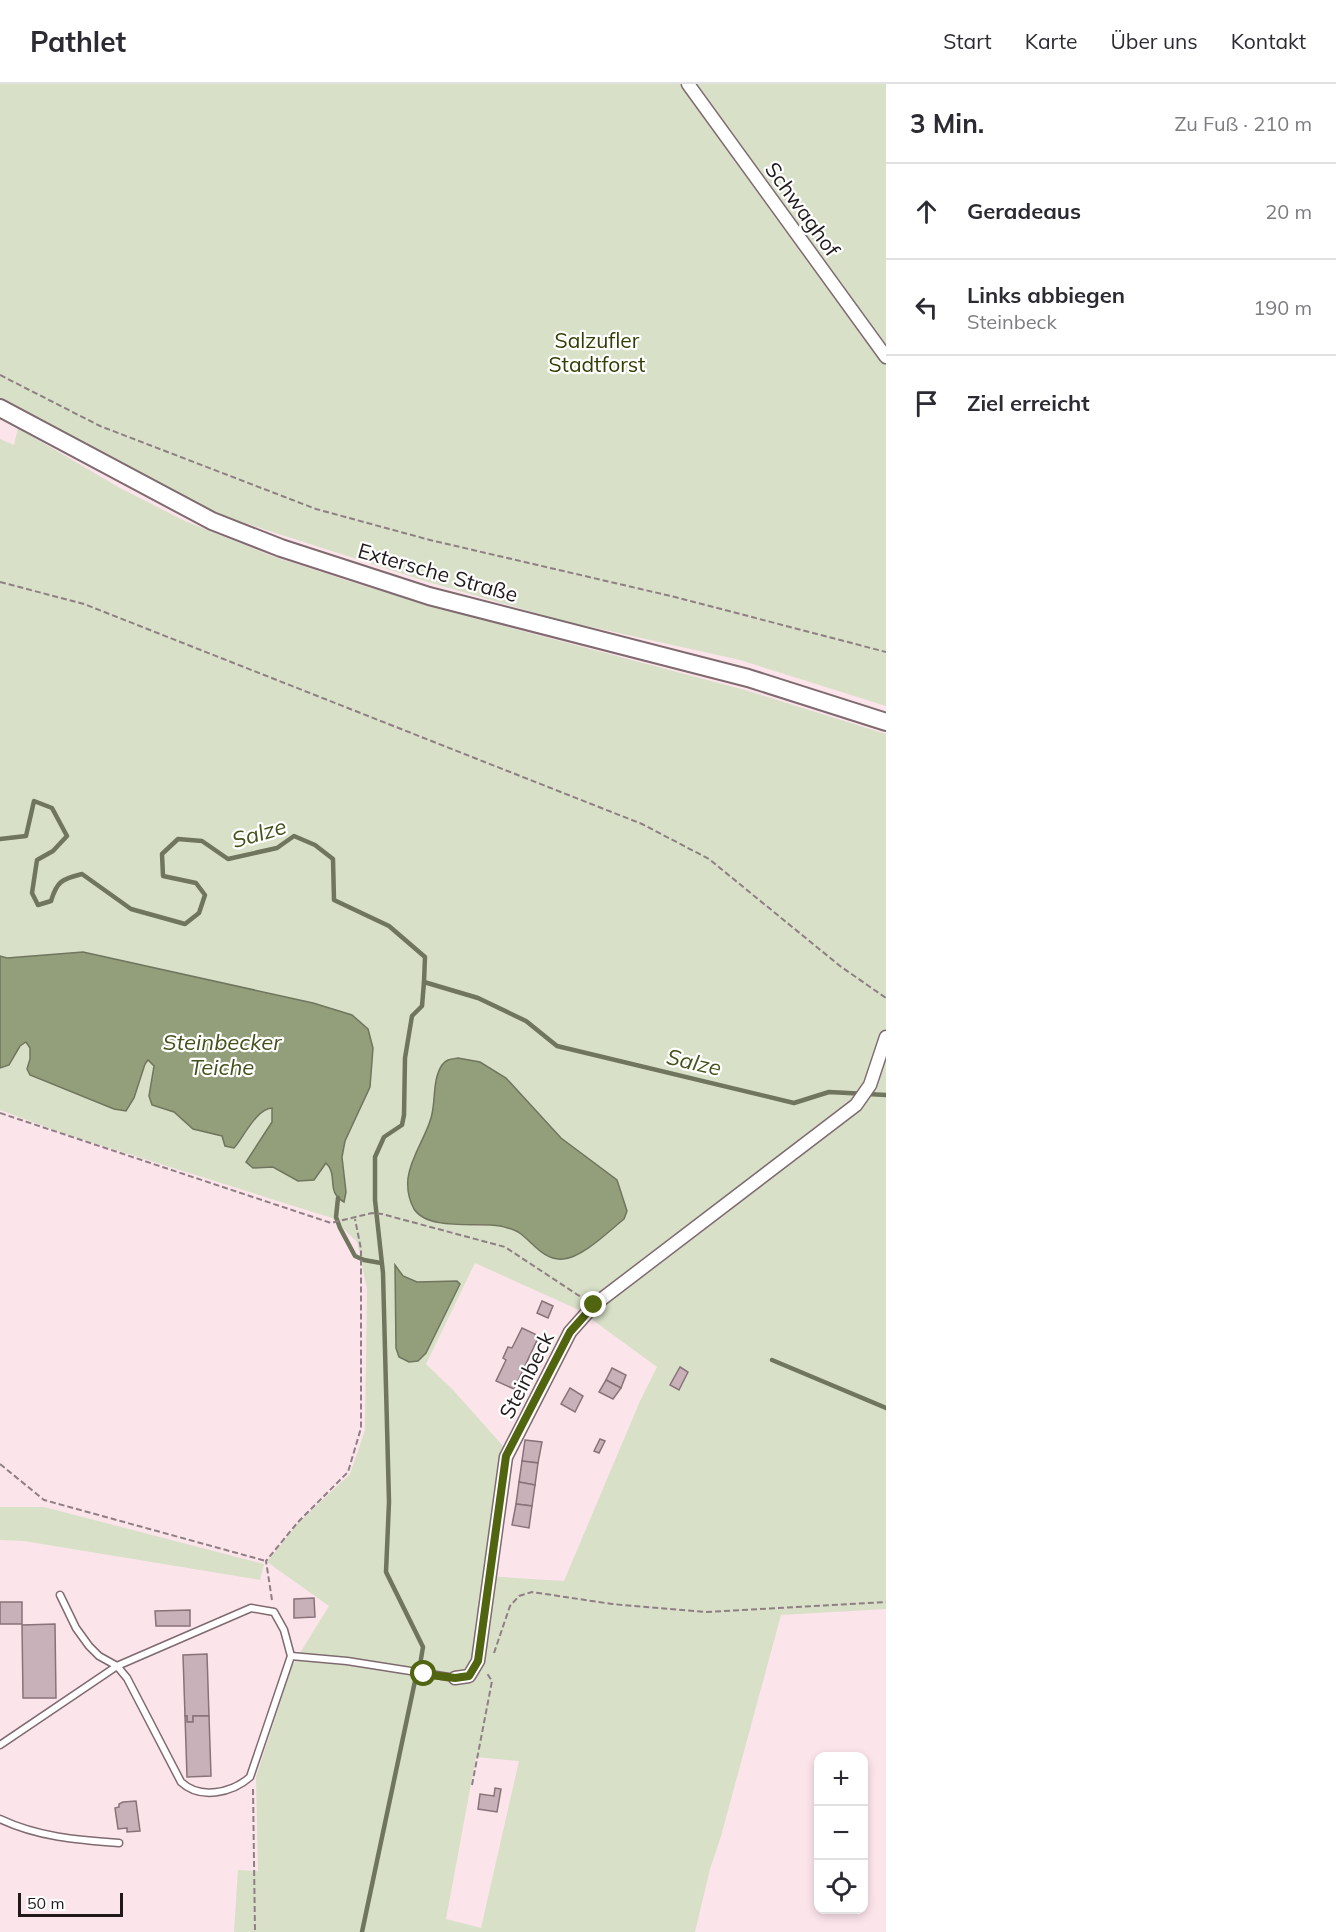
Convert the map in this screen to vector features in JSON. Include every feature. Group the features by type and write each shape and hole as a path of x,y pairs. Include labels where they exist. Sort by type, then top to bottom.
{"main road":[{"name":"Extersche Straße","path":"0,408 212,521 280,548 429,596 748,678 886,722"}],"street":[{"name":"Schwaghof","path":"688,84 886,357"},
{"name":"Steinbeck","path":"478,1661 506,1456 570,1332 594,1305 856,1105 870,1085 886,1037"},
{"path":"455,1678 469,1676 478,1661"}],"lane":[{"path":"0,1745 117,1666 251,1608 274,1612 284,1630 291,1656 250,1777 241,1786 206,1794 189,1789 181,1782 127,1678 117,1666 99,1656 89,1646 76,1628 60,1595"},
{"path":"291,1656 347,1661 455,1678"},
{"path":"0,1819 32,1832 65,1839 119,1843"}],"path":[{"path":"0,375 100,426 316,509 430,540 675,597 886,652"},
{"path":"0,582 84,604 642,824 709,859 840,966 886,998"},
{"path":"0,1113 331,1223 355,1219 372,1213 382,1214 506,1247 586,1300"},
{"path":"274,1612 266,1561 298,1522 348,1472 361,1428 362,1269 355,1219"},
{"path":"0,1464 44,1500 266,1561"},
{"path":"478,1661 493,1655 510,1606 519,1596 532,1592 612,1604 706,1612 886,1602"},
{"path":"472,1785 492,1681"},
{"path":"250,1777 253,1782 255,1932"}],"green space":[{"name":"Salzufler Stadtforst","path":"0,84 886,84 886,706 740,660 560,620 428,582 220,515 139,475 0,400"},
{"path":"18,428 120,488 185,521 272,556 361,585 515,629 745,690 886,734 886,1609 781,1615 710,1869 695,1932 234,1932 238,1870 258,1871 256,1777 292,1666 329,1606 267,1562 299,1522 350,1474 365,1430 367,1289 357,1242 332,1218 65,1134 0,1110 0,1068 9,1065 20,1046 26,1042 30,1048 27,1069 30,1075 114,1109 126,1111 148,1060 154,1066 149,1095 152,1105 174,1112 193,1129 223,1137 244,1136 259,1114 272,1108 272,1121 253,1168 273,1167 298,1181 326,1162 332,1168 333,1192 346,1192 342,1157 345,1141 370,1087 353,1015 313,1003 83,952 7,958 0,956 0,439 14,445","holes":["442,1065 506,1078 561,1138 617,1180 624,1219 575,1256 538,1250 521,1234 510,1228 474,1226 413,1157 433,1111","475,1263 579,1310 657,1367 640,1401 564,1581 486,1576 504,1447 453,1390 426,1364","395,1266 403,1276 417,1282 457,1281 460,1284 426,1353 418,1361","476,1757 519,1761 481,1928 446,1919"]},
{"path":"0,1507 44,1507 264,1564 260,1580 24,1541 0,1540"}],"water":[{"name":"Steinbecker Teiche","path":"83,952 313,1003 352,1015 368,1029 373,1048 370,1087 345,1141 342,1157 346,1192 344,1202 335,1193 332,1173 326,1163 314,1180 298,1181 273,1167 253,1168 246,1162 272,1122 272,1108 256,1118 234,1148 225,1146 222,1136 193,1129 174,1112 152,1105 149,1096 154,1066 148,1060 134,1098 126,1111 114,1109 30,1075 27,1069 30,1048 26,1042 20,1046 9,1065 0,1068 0,956 7,958"},
{"path":"458,1058 480,1062 506,1078 561,1138 617,1180 627,1211 624,1219 578,1254 557,1259 545,1255 521,1234 511,1229 490,1225 441,1223 421,1216 414,1209 408,1190 410,1170 431,1118 439,1071 445,1062"},
{"path":"395,1265 403,1276 417,1282 457,1281 460,1284 426,1353 418,1361 409,1362 399,1357 396,1348"}],"building":[{"path":"542,1301 553,1306 548,1318 537,1313"},
{"path":"522,1328 539,1336 514,1389 496,1381 506,1360 503,1358 508,1347 512,1348"},
{"path":"680,1367 688,1372 679,1390 670,1385"},
{"path":"612,1368 626,1375 621,1388 606,1380"},
{"path":"606,1380 621,1388 613,1399 599,1392"},
{"path":"570,1388 583,1396 575,1412 561,1404"},
{"path":"600,1439 605,1441 599,1453 594,1451"},
{"path":"525,1440 542,1442 538,1463 522,1461"},
{"path":"522,1461 538,1463 535,1485 519,1482"},
{"path":"519,1482 535,1485 532,1506 516,1504"},
{"path":"516,1504 532,1506 529,1528 512,1525"},
{"path":"314,1598 315,1617 294,1618 294,1599"},
{"path":"0,1602 22,1602 22,1624 0,1624"},
{"path":"190,1610 190,1626 156,1626 155,1611"},
{"path":"55,1624 56,1698 23,1698 22,1625"},
{"path":"207,1654 209,1716 193,1716 193,1722 187,1722 183,1655"},
{"path":"185,1716 187,1716 187,1722 193,1722 193,1716 209,1716 211,1776 187,1777"},
{"path":"495,1788 501,1789 497,1812 478,1809 480,1794 494,1796"},
{"path":"136,1801 140,1831 127,1832 127,1828 118,1829 115,1808 123,1802"}],"waterway":[{"name":"Salze","path":"0,839 26,836 34,801 52,808 67,836 53,851 37,860 32,893 38,905 51,901 61,882 82,874 131,909 185,924 199,913 205,895 196,883 163,876 162,854 178,839 202,841 228,859 277,848 294,836 315,845 333,859 334,900 389,926 425,957 424,982 478,998 526,1021 557,1046 794,1103 829,1092 886,1095"},
{"path":"420,1665 423,1647 386,1572 389,1502 383,1273 375,1200 375,1157 384,1137 402,1125 405,1058 412,1016 422,1006 424,982"},
{"path":"338,1198 336,1217 355,1256 381,1263"},
{"path":"772,1360 886,1408"},
{"path":"362,1932 415,1681"}],"route":[{"path":"424,1674 455,1678 469,1676 478,1661 506,1456 570,1332 594,1305"}]}
